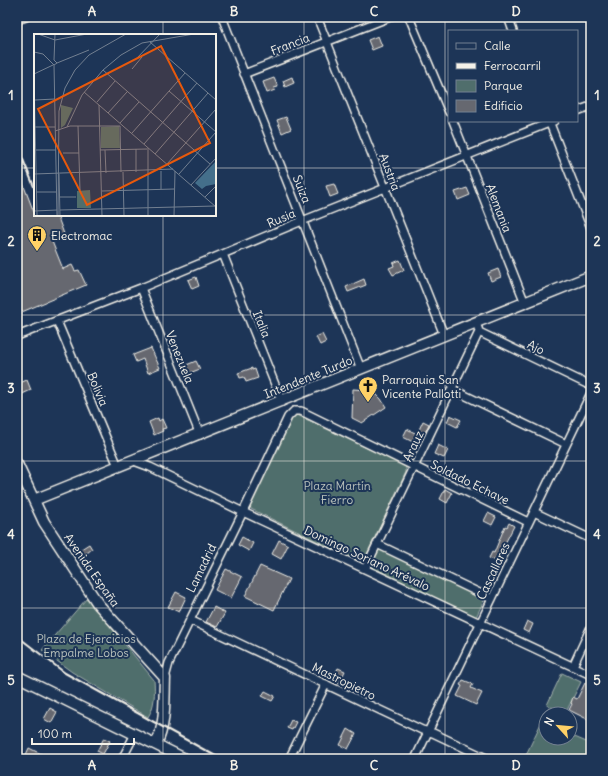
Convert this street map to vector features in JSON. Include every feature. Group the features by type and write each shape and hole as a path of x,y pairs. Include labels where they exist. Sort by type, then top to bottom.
{"street":[{"path":"17,20 26,17"},
{"name":"Suiza","path":"222,17 362,369"},
{"name":"Austria","path":"317,17 444,336"},
{"name":"Francia","path":"244,74 390,17"},
{"path":"409,17 448,110"},
{"path":"508,17 513,30"},
{"path":"578,111 591,106"},
{"name":"Alemania","path":"453,122 525,303"},
{"path":"551,122 591,228"},
{"name":"Rusia","path":"17,336 141,288 302,221 551,122"},
{"name":"Italia","path":"223,254 284,400 294,411"},
{"name":"Intendente Turdo","path":"34,500 200,435 444,336 478,327 525,303 591,276"},
{"name":"Venezuela","path":"141,288 200,435"},
{"name":"Bolivia","path":"57,321 118,466"},
{"name":"Ajo","path":"478,327 591,386"},
{"name":"Arauz","path":"365,569 452,390 478,327"},
{"path":"452,390 566,444"},
{"name":"Cascallares","path":"415,759 591,393"},
{"name":"Soldado Echave","path":"294,411 301,412 528,522"},
{"name":"Lamadrid","path":"156,744 160,737 162,728 165,678 169,663 288,417 294,411"},
{"name":"Domingo Soriano Arévalo","path":"134,461 150,466 243,512 591,675"},
{"name":"Avenida España","path":"17,464 54,539 98,604 165,678"},
{"path":"534,512 591,539"},
{"path":"377,544 492,599"},
{"name":"Mastropietro","path":"190,620 422,730 488,759"},
{"path":"573,666 591,627"},
{"path":"17,676 185,759"},
{"path":"289,759 326,684"},
{"path":"122,759 135,734"}],"green space":[{"name":"Plaza Martín Fierro","path":"297,415 403,465 406,468 406,472 365,558 360,561 251,509 250,506 252,501 291,420"},
{"path":"380,546 486,596 476,617 370,566"},
{"name":"Plaza de Ejercicios Empalme Lobos","path":"87,598 154,680 154,699 148,717 72,672 42,650"},
{"path":"562,673 581,682 569,706 547,705"},
{"path":"538,729 538,746 578,746 578,738 591,744 591,759 524,759"}],"building":[{"path":"378,36 382,46 372,50 368,40"},
{"path":"292,77 294,83 285,87 283,81"},
{"path":"274,78 278,87 267,93 263,82"},
{"path":"286,117 291,129 282,133 277,120"},
{"name":"Electromac","path":"17,168 34,212 34,216 57,216 64,234 51,239 63,269 72,265 75,271 79,270 86,285 17,314"},
{"path":"334,184 338,194 330,197 326,186"},
{"path":"467,188 470,195 458,200 455,192"},
{"path":"400,260 404,270 393,275 389,268 394,266 393,263"},
{"path":"498,269 501,277 491,281 488,273"},
{"path":"196,277 199,286 192,289 188,280"},
{"path":"364,279 366,285 348,292 346,287"},
{"path":"322,334 326,342 320,345 316,337"},
{"path":"151,348 160,368 148,373 143,359 136,362 133,355"},
{"path":"196,361 200,369 187,374 184,366"},
{"path":"252,368 252,370 255,369 258,378 246,382 244,377 240,378 238,373"},
{"path":"27,380 31,390 18,396 23,408 17,411 17,384"},
{"name":"Parroquia San Vicente Pallotti","path":"353,389 367,390 375,393 386,407 362,423 352,418"},
{"path":"450,415 461,420 457,427 447,422"},
{"path":"158,418 159,421 162,419 166,428 154,435 149,422"},
{"path":"423,421 429,424 420,444 403,437 407,429 417,434"},
{"path":"438,445 448,450 444,458 434,454"},
{"path":"445,489 452,493 447,503 440,499"},
{"path":"488,513 496,517 492,525 484,521"},
{"path":"509,523 514,526 496,561 489,558 492,552 494,553 505,526 507,527"},
{"path":"242,537 253,543 249,551 238,545"},
{"path":"279,540 288,545 281,559 272,554"},
{"path":"89,544 92,549 82,557 78,551"},
{"path":"260,566 289,579 274,610 245,596"},
{"path":"226,569 242,577 231,598 215,590"},
{"path":"176,592 186,597 179,612 168,607"},
{"path":"214,607 225,613 217,627 206,622"},
{"path":"527,621 533,624 529,633 523,630"},
{"path":"338,668 345,671 339,683 333,679"},
{"path":"463,680 473,684 471,688 482,693 476,705 457,696"},
{"path":"585,683 591,686 591,721 578,714 578,706 571,706 573,697 577,699"},
{"path":"265,691 275,696 272,701 262,696"},
{"path":"50,708 57,712 51,723 44,719"},
{"path":"291,720 296,722 292,730 287,728"},
{"path":"348,729 356,734 348,749 340,745"},
{"path":"104,738 110,741 103,754 97,751"},
{"path":"29,748 51,759 28,759 25,757"}],"railway":[{"path":"17,145 34,187"},
{"path":"17,636 65,673 221,759"}],"place":[{"name":"Electromac","path":"37,252"},
{"name":"Parroquia San Vicente Pallotti","path":"368,403"}]}
